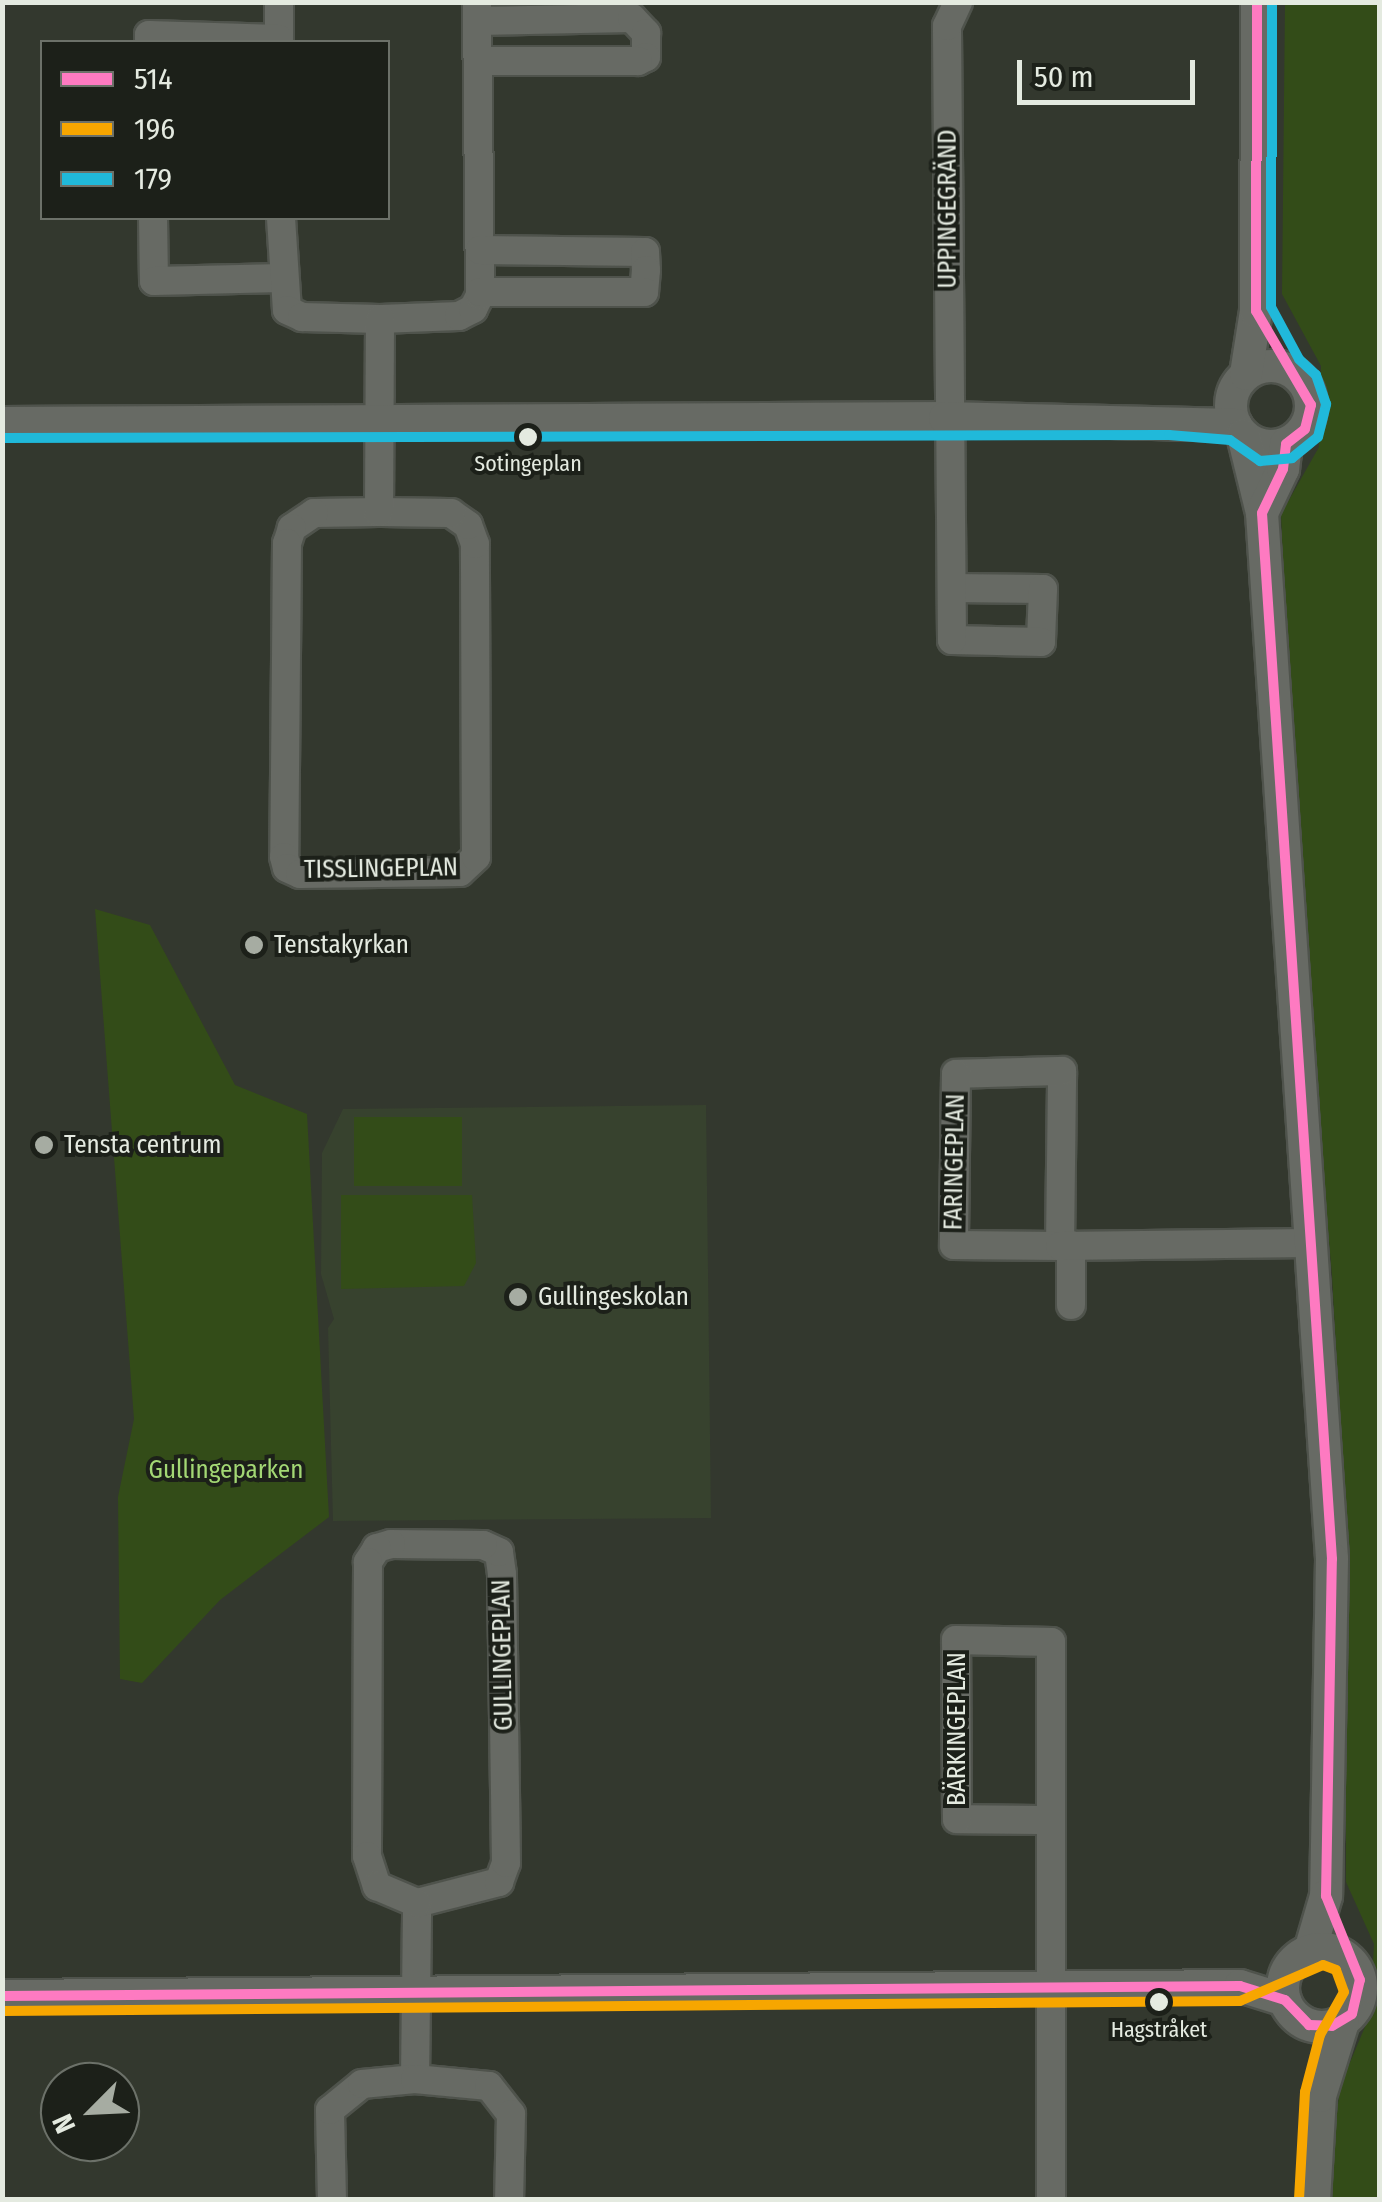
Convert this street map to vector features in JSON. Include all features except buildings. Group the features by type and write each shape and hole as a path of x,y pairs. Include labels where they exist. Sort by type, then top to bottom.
{"street":[{"path":"279,2 279,40"},
{"name":"UPPINGEGRÄND","path":"952,588 945,418 948,26 958,2"},
{"path":"1257,2 1256,311 1240,383 1239,430 1262,513 1332,1559 1326,1896 1361,1993 1343,2022 1320,2096"},
{"path":"281,220 287,310 302,317 458,316 473,309 480,292 477,12 632,18 646,33 646,57 478,61"},
{"path":"149,40 149,34 260,40"},
{"path":"153,220 154,281 282,278"},
{"path":"480,250 645,252 646,270 644,292 480,292"},
{"path":"2,423 1170,420 1239,430 1263,446 1286,444 1304,428 1311,405 1304,382 1287,369 1256,311"},
{"path":"379,512 380,319"},
{"path":"1170,420 1266,366 1287,369"},
{"path":"1262,513 1284,469 1286,444"},
{"name":"TISSLINGEPLAN","path":"379,512 451,514 468,526 476,544 476,857 460,872 300,874 287,868 284,857 287,543 292,528 314,513 379,512"},
{"name":"FARINGEPLAN","path":"1065,1245 1062,1071 956,1074 954,1245 1065,1245 1308,1244"},
{"path":"1065,1245 1071,1306"},
{"name":"GULLINGEPLAN","path":"392,1544 483,1545 498,1552 502,1574 506,1862 499,1882 418,1902 377,1886 367,1856 368,1562 377,1548 392,1544"},
{"name":"BÄRKINGEPLAN","path":"1048,1820 957,1819 956,1640 1050,1642 1051,2200"},
{"path":"1284,2000 1326,1896"},
{"path":"415,2079 418,1902"},
{"path":"1240,1986 1300,1958 1347,1958"},
{"path":"2,1996 417,1996 1240,1986 1284,2000 1309,2026 1320,2096 1314,2200"},
{"path":"1309,2026 1343,2022"},
{"path":"332,2200 330,2110 362,2084 415,2079 488,2086 511,2114 509,2200"}],"shaded area":[{"name":"Gullingeskolan","path":"706,1105 711,1518 333,1521 328,1328 334,1319 321,1274 322,1153 343,1109"}],"green space":[{"path":"1285,3 1379,3 1379,2199 1328,2199 1340,2086 1370,2015 1374,1944 1346,1882 1346,1528 1332,1275 1296,874 1281,514 1319,447 1321,366 1282,294"},
{"name":"Gullingeparken","path":"95,909 150,925 235,1085 307,1114 329,1517 220,1600 142,1683 120,1679 118,1497 134,1419"},
{"path":"354,1117 462,1117 462,1186 354,1186"},
{"path":"341,1195 472,1195 476,1263 464,1286 341,1289"}],"transit line":[{"name":"514","path":"2,1996 1240,1986 1285,2000 1309,2025 1332,2026 1352,2014 1360,1980 1326,1896 1332,1559 1262,513 1283,469 1286,444 1305,429 1311,405 1256,311 1257,2"},
{"name":"179","path":"2,438 1169,435 1230,440 1260,461 1292,458 1318,437 1326,404 1316,375 1299,359 1271,307 1272,2"},
{"name":"196","path":"2,2011 1240,2001 1323,1965 1336,1970 1344,1992 1320,2035 1305,2092 1299,2199"}],"place":[{"name":"Sotingeplan","path":"528,437"},
{"name":"Tenstakyrkan","path":"254,945"},
{"name":"Tensta centrum","path":"44,1145"},
{"name":"Gullingeskolan","path":"518,1297"},
{"name":"Hagstråket","path":"1159,2002"}]}
